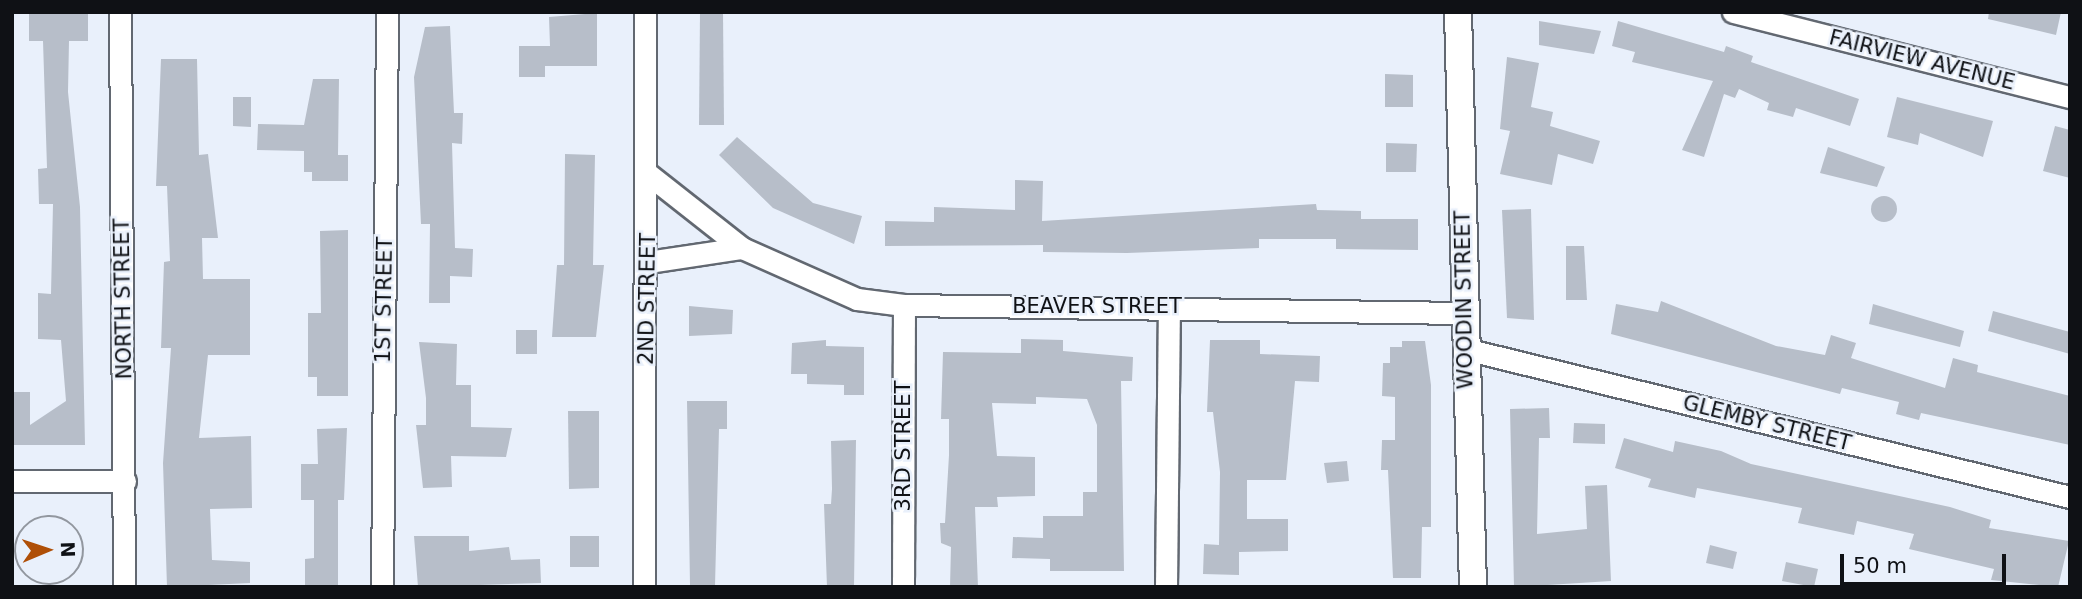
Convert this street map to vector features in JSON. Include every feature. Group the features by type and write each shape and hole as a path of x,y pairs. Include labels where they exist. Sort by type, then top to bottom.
{"main road":[{"name":"WOODIN STREET","path":"1458,12 1473,587"}],"street":[{"name":"NORTH STREET","path":"120,12 124,587"},
{"name":"1ST STREET","path":"382,587 387,12"},
{"name":"2ND STREET","path":"645,12 648,174 645,587"},
{"name":"FAIRVIEW AVENUE","path":"1733,12 2070,97"},
{"name":"BEAVER STREET","path":"648,174 741,248 810,283 904,305 1465,313"},
{"path":"648,262 741,248"},
{"name":"3RD STREET","path":"903,587 904,305"},
{"path":"1166,587 1168,307"},
{"name":"GLEMBY STREET","path":"1465,349 2070,497"},
{"path":"12,481 125,481"}],"building":[{"path":"29,12 88,12 88,41 69,41 68,92 80,207 85,445 12,445 13,392 30,392 30,425 66,401 61,340 38,339 38,293 51,294 53,204 39,204 38,169 47,168 43,41 29,41"},
{"path":"700,12 723,12 724,125 699,125"},
{"path":"1989,12 2061,12 2056,35 1988,19"},
{"path":"597,13 597,66 545,66 545,77 519,77 519,46 550,46 549,17"},
{"path":"1539,21 1601,31 1594,54 1539,45"},
{"path":"1618,21 1724,52 1726,46 1753,56 1751,62 1859,99 1850,126 1796,108 1793,117 1767,110 1769,103 1739,89 1735,98 1724,94 1704,157 1682,150 1713,81 1632,62 1635,52 1612,46"},
{"path":"450,26 454,113 463,113 462,144 452,143 455,248 473,249 472,277 450,276 450,303 429,303 430,224 421,224 414,77 425,27"},
{"path":"1507,57 1539,63 1531,107 1553,112 1550,126 1600,141 1593,164 1558,154 1552,185 1500,174 1510,131 1500,129"},
{"path":"161,59 197,59 199,155 208,154 218,238 202,238 203,279 250,279 250,355 208,355 199,438 251,436 252,508 210,509 212,560 250,562 250,583 167,587 163,463 171,348 161,348 164,262 170,261 167,186 156,186"},
{"path":"1385,74 1413,75 1413,107 1385,107"},
{"path":"313,79 339,79 338,155 348,155 348,181 312,181 312,172 304,172 304,151 257,150 258,124 304,125"},
{"path":"233,97 251,97 251,127 233,126"},
{"path":"1897,97 1993,121 1983,157 1920,133 1918,145 1887,137"},
{"path":"2055,126 2070,130 2070,178 2043,171"},
{"path":"737,137 813,203 862,216 854,244 773,208 719,155"},
{"path":"1386,143 1417,144 1416,172 1386,172"},
{"path":"1828,147 1885,167 1877,187 1820,173"},
{"path":"565,154 595,155 593,265 604,265 596,337 552,337 557,265 564,265"},
{"path":"1015,180 1043,181 1042,221 1316,204 1317,210 1361,211 1361,219 1418,219 1418,250 1336,249 1336,239 1259,239 1259,248 1127,253 1043,252 1043,245 885,246 885,221 934,222 934,207 1015,210"},
{"path":"1884,196 1893,200 1897,209 1893,218 1884,222 1875,218 1871,209 1875,200"},
{"path":"1531,209 1534,320 1507,318 1502,210"},
{"path":"348,230 348,396 317,396 317,377 308,377 308,313 321,313 320,231"},
{"path":"1566,246 1584,246 1587,300 1566,300"},
{"path":"1661,301 1776,346 1825,355 1831,335 1856,343 1851,358 1945,388 1953,358 1978,365 1977,372 2070,396 2070,445 1921,413 1919,420 1896,414 1899,402 1842,388 1840,394 1611,334 1616,304 1658,312"},
{"path":"1873,304 1964,331 1960,347 1869,324"},
{"path":"689,306 733,310 732,334 689,336"},
{"path":"1993,311 2070,332 2070,354 1988,331"},
{"path":"516,330 537,330 537,354 516,354"},
{"path":"1021,339 1063,340 1063,351 1133,357 1132,381 1121,381 1124,571 1050,571 1050,559 1012,558 1013,537 1043,538 1043,516 1083,516 1083,492 1097,492 1097,425 1087,399 1036,397 1036,404 992,403 997,456 1035,457 1035,496 997,497 998,507 975,507 978,587 950,587 951,547 941,543 940,523 945,523 949,455 949,419 941,419 943,352 1021,353"},
{"path":"826,340 826,346 864,347 864,395 844,395 844,385 807,384 807,374 791,374 792,343"},
{"path":"1210,340 1260,340 1260,354 1320,356 1319,382 1295,381 1286,480 1247,480 1247,519 1288,519 1288,551 1239,552 1239,575 1203,574 1204,544 1219,545 1220,472 1213,412 1207,412"},
{"path":"1402,341 1425,341 1431,385 1431,527 1422,527 1421,578 1393,578 1388,470 1381,470 1382,440 1395,440 1395,397 1382,396 1383,363 1390,363 1390,347 1402,347"},
{"path":"419,342 457,344 456,385 471,385 471,427 512,428 506,457 451,456 452,487 423,488 416,425 426,425 426,398"},
{"path":"687,401 727,401 727,429 719,429 715,586 690,585"},
{"path":"1549,408 1550,438 1539,438 1537,534 1587,529 1585,486 1607,485 1611,581 1514,587 1510,409"},
{"path":"568,411 599,411 599,488 569,489"},
{"path":"1574,423 1605,424 1605,444 1573,443"},
{"path":"347,428 344,500 338,500 338,587 305,587 305,559 314,558 314,500 301,500 301,464 318,464 317,429"},
{"path":"1624,438 1673,452 1675,441 1721,451 1751,464 1950,507 1991,520 1989,528 2069,541 2058,587 1991,580 1994,569 1909,549 1914,534 1857,521 1854,535 1798,523 1802,508 1697,488 1695,498 1648,487 1651,479 1615,468"},
{"path":"856,440 854,587 827,587 824,504 831,504 831,441"},
{"path":"1347,461 1349,481 1327,483 1324,463"},
{"path":"414,536 469,536 469,551 509,547 511,560 540,559 541,583 418,587"},
{"path":"570,536 599,536 599,567 570,567"},
{"path":"1710,545 1737,552 1733,569 1706,563"},
{"path":"1786,562 1818,569 1814,587 1782,581"}]}
